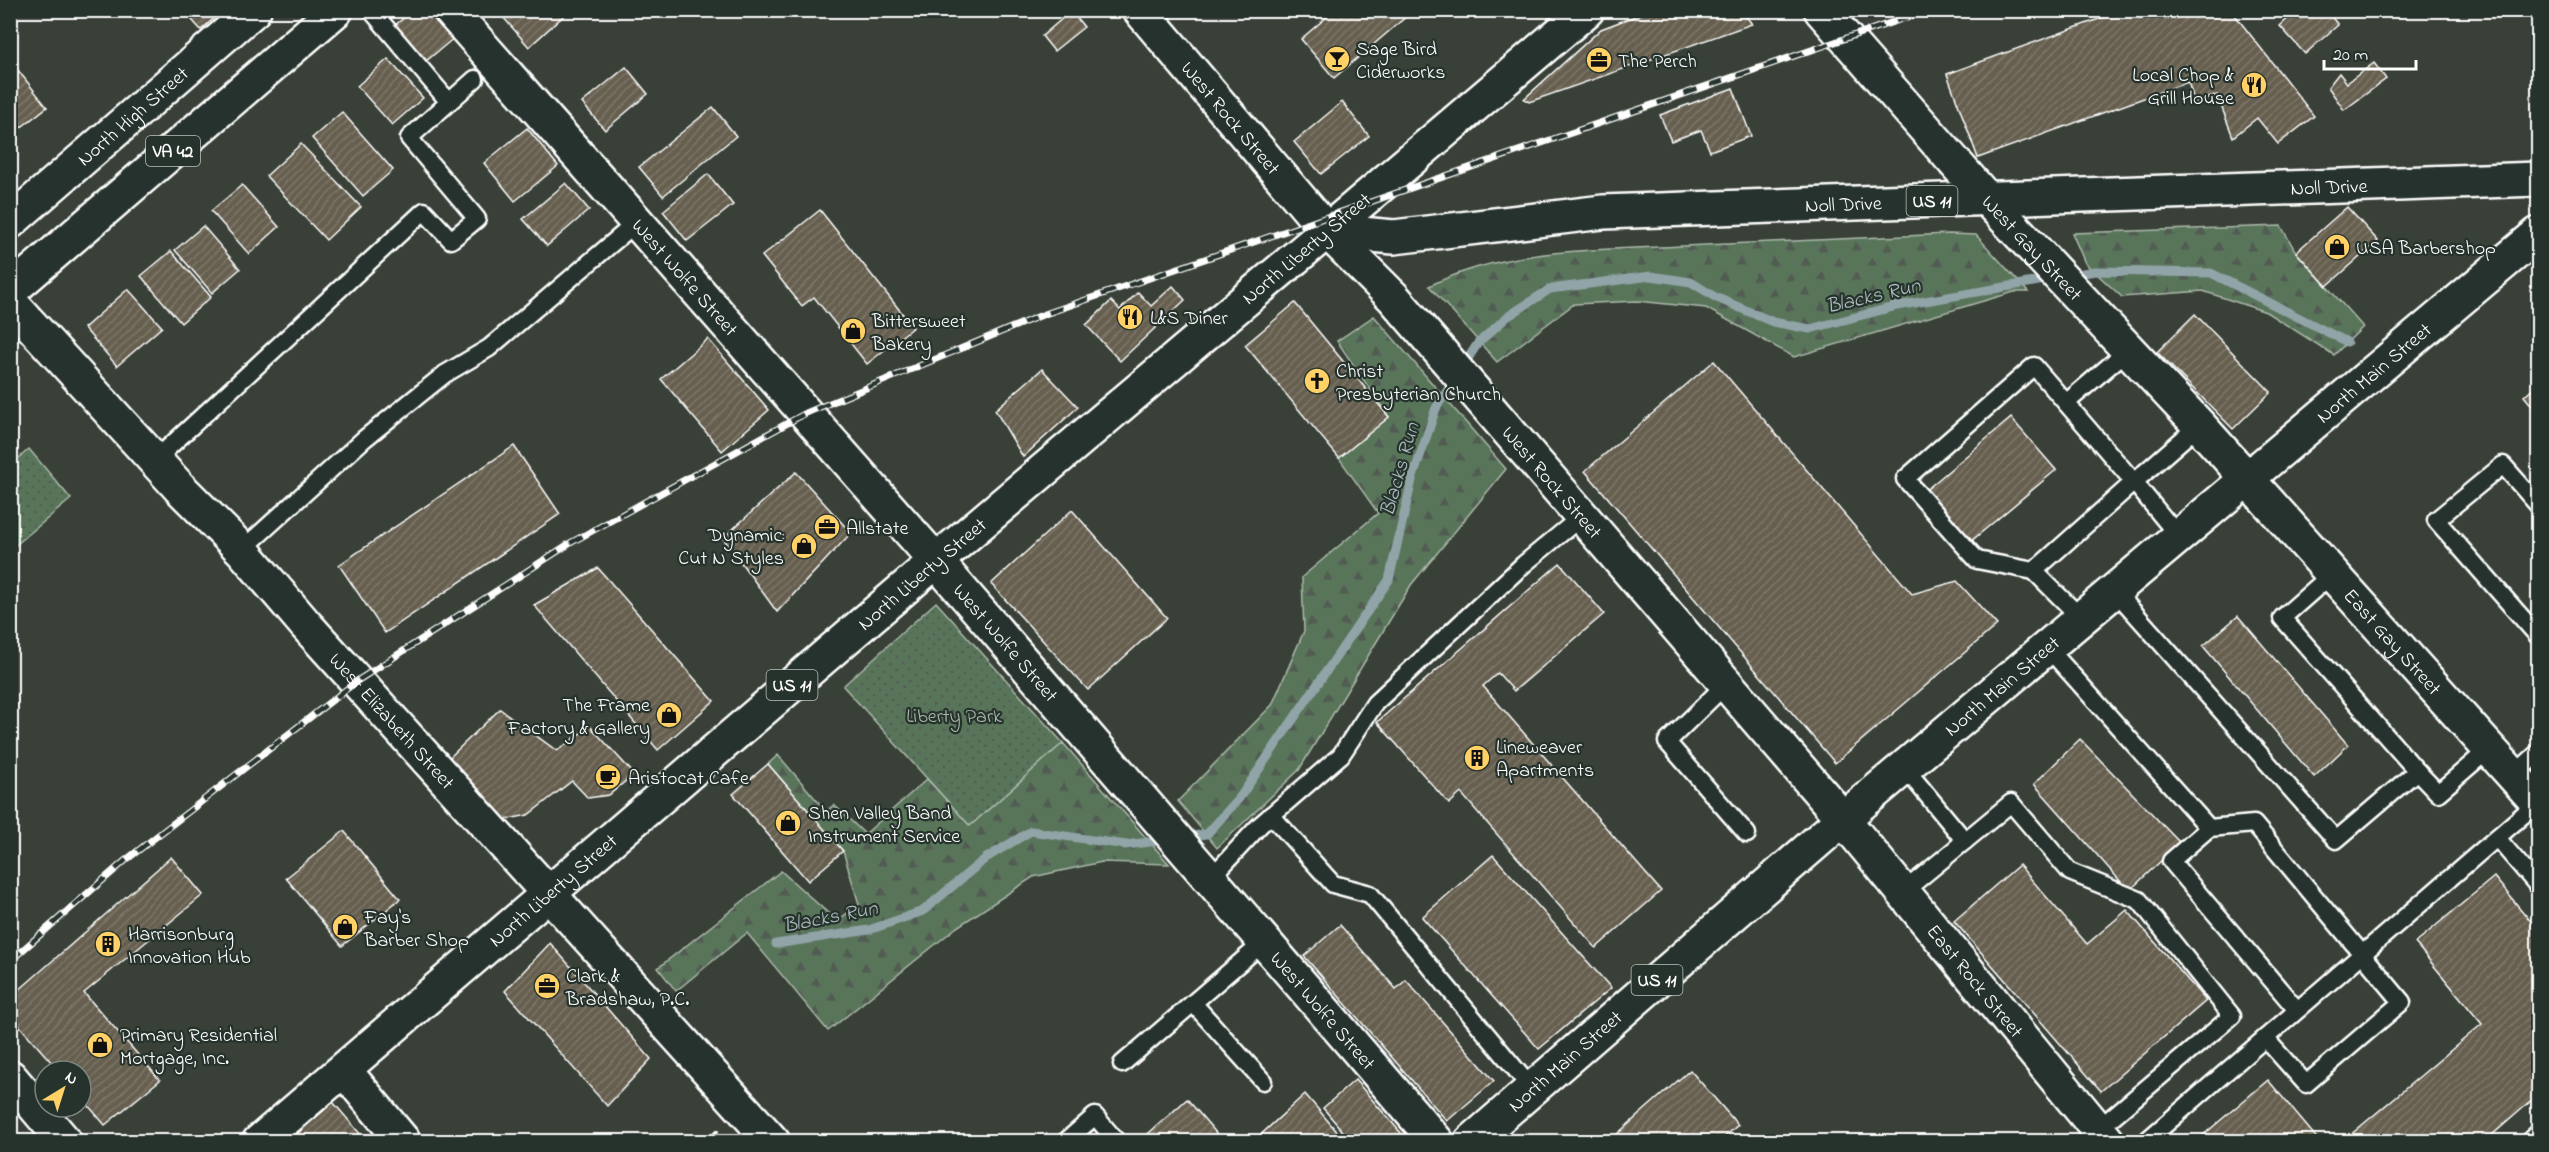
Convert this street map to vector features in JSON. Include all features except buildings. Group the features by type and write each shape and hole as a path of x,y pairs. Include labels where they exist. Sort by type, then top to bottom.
{"street":[{"name":"North High Street","path":"10,222 254,10"},
{"name":"VA 42","path":"10,291 336,10"},
{"name":"West Wolfe Street","path":"450,10 936,561 1437,1142"},
{"name":"West Rock Street","path":"1140,10 1327,231 1393,297 1843,819"},
{"name":"North Liberty Street","path":"259,1142 936,561 1587,10"},
{"name":"West Gay Street","path":"1821,10 1987,199 2248,479"},
{"name":"Noll Drive","path":"1327,231 1394,237 1603,212 2538,179"},
{"name":"North Main Street","path":"1471,1142 1843,819 2538,234"},
{"name":"West Elizabeth Street","path":"10,302 155,460 242,550 549,895 773,1142"},
{"name":"East Gay Street","path":"2248,479 2538,803"},
{"name":"East Rock Street","path":"1843,819 2103,1135"},
{"path":"344,1070 404,1142"},
{"path":"10,1077 65,1142"}],"lane":[{"path":"371,10 449,102"},
{"path":"155,460 424,211 451,240 477,219 409,138 475,79"},
{"path":"242,550 364,439 445,374 489,348 638,222"},
{"path":"2066,403 2129,349"},
{"path":"2082,619 2034,571 1977,560 1905,479 2034,366 2179,537"},
{"path":"2034,571 2199,425"},
{"path":"2538,506 2503,465 2436,520 2538,636"},
{"path":"1210,879 1271,815 1341,755 1375,703 1524,564 1582,516"},
{"path":"2332,574 2282,618 2417,771 2438,793 2489,749"},
{"path":"2115,591 2336,840 2417,771"},
{"path":"2047,647 2209,828"},
{"path":"1726,683 1667,742 1747,834"},
{"path":"2512,776 2538,753"},
{"path":"1905,768 1965,841"},
{"path":"1903,892 2011,803 2070,872 2139,900 2232,1016 2103,1135"},
{"path":"2155,1138 2297,1010 2538,803"},
{"path":"1271,815 1333,884 1370,894 1532,1089"},
{"path":"2265,1038 2306,1084 2402,1002 2254,824 2209,828 2171,861 2297,1010"},
{"path":"2497,838 2538,886"},
{"path":"1122,1064 1264,941"},
{"path":"1193,1003 1263,1081"},
{"path":"1065,1142 1095,1116 1117,1142"},
{"path":"2528,1142 2538,1133"}],"path":[{"path":"707,1142 718,1132 719,1123"}],"green space":[{"path":"2281,226 2296,252 2363,327 2334,355 2266,312 2203,291 2122,297 2085,263 2072,233"},
{"path":"1949,234 1976,235 2028,292 2014,292 1794,357 1706,308 1637,301 1574,304 1497,362 1429,286 1459,273 1490,264 1554,253 1619,248"},
{"path":"1374,316 1506,469 1411,585 1299,770 1217,848 1178,801 1272,705 1304,631 1302,577 1378,513 1339,458 1389,417 1337,341"},
{"path":"29,449 71,499 11,549 11,465"},
{"name":"Liberty Park","path":"936,602 1063,743 970,826 843,686"},
{"path":"1063,743 1169,864 1102,862 1033,877 957,927 828,1031 747,933 676,991 658,968 781,871 837,921 859,904 843,851 768,764 778,755 826,811 834,805 865,834 927,779 970,826"}],"waterway":[{"name":"Blacks Run","path":"2070,275 2096,271 2211,273 2347,342"},
{"name":"Blacks Run","path":"1185,837 1207,834 1240,797 1389,580 1412,480 1436,408 1478,343 1507,317 1550,289 1651,276 1691,282 1715,297 1773,322 1810,329 1897,306 2050,279"},
{"name":"Blacks Run","path":"776,944 869,930 923,911 986,858 1031,831 1126,845 1165,840"}],"railway":[{"path":"10,961 126,860 357,681 572,542 806,413 1042,315 1928,10"}],"place":[{"name":"Sage Bird Ciderworks","path":"1337,59"},
{"name":"The Perch","path":"1599,60"},
{"name":"Local Chop & Grill House","path":"2254,85"},
{"name":"USA Barbershop","path":"2337,247"},
{"name":"L&S Diner","path":"1130,317"},
{"name":"Bittersweet Bakery","path":"853,331"},
{"name":"Christ Presbyterian Church","path":"1317,381"},
{"name":"Allstate","path":"827,527"},
{"name":"Dynamic: Cut N Styles","path":"804,546"},
{"name":"The Frame Factory & Gallery","path":"669,715"},
{"name":"Lineweaver Apartments","path":"1477,758"},
{"name":"Aristocat Cafe","path":"608,777"},
{"name":"Shen Valley Band Instrument Service","path":"788,823"},
{"name":"Fay's Barber Shop","path":"345,927"},
{"name":"Harrisonburg Innovation Hub","path":"108,944"},
{"name":"Clark & Bradshaw, P.C.","path":"547,986"},
{"name":"Primary Residential Mortgage, Inc.","path":"100,1045"}]}
